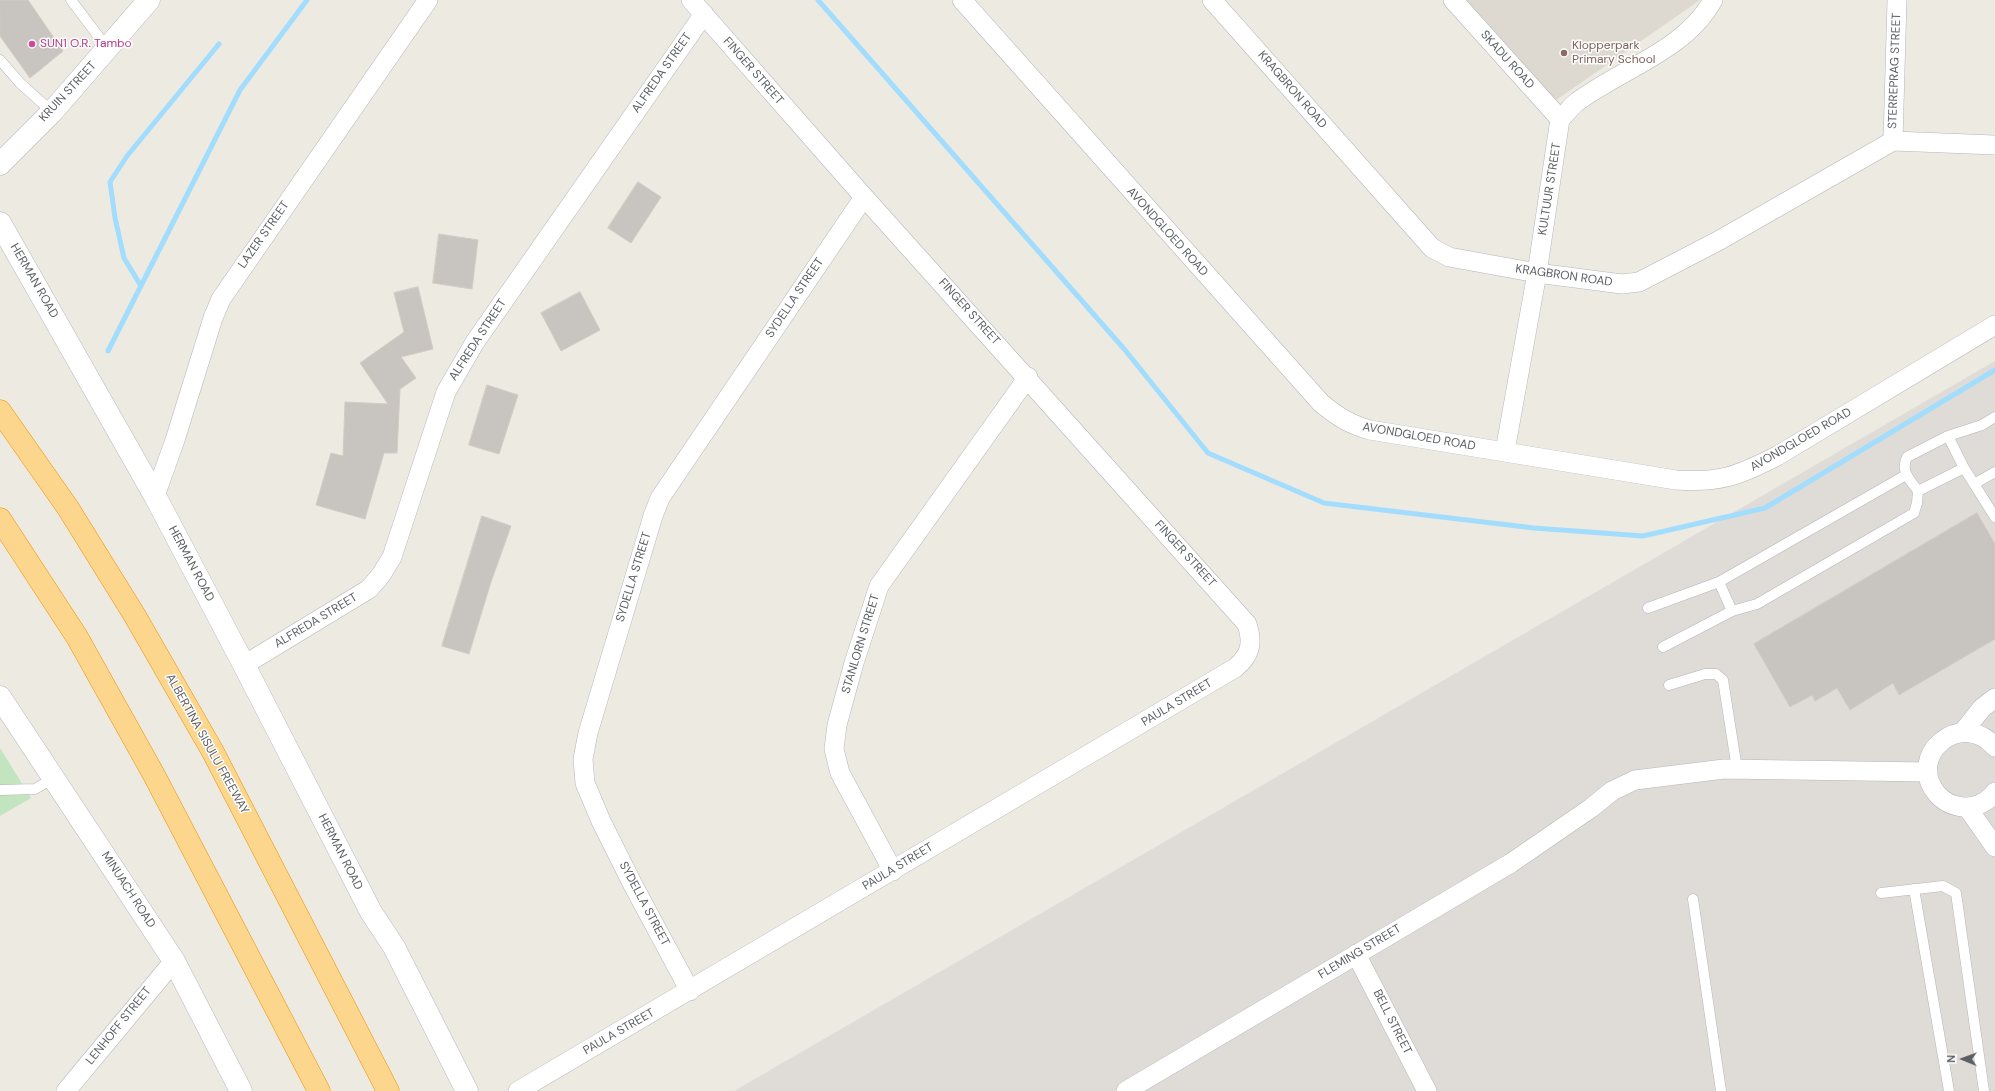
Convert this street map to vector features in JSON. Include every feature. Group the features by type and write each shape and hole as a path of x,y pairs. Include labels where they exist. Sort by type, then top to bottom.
{"highway":[{"name":"ALBERTINA SISULU FREEWAY","path":"0,411 72,515 135,616 213,752 388,1091"},
{"path":"0,519 77,637 154,776 318,1091"}],"main road":[{"name":"KRUIN STREET","path":"0,164 52,112 149,0"},
{"name":"HERMAN ROAD","path":"0,223 155,496 371,912 394,947 467,1091"},
{"name":"MINUACH ROAD","path":"0,697 174,961 241,1091"},
{"name":"HERMAN ROAD","path":"371,912 384,952 454,1091"}],"street":[{"name":"LAZER STREET","path":"155,496 175,440 213,318 221,299 428,0"},
{"name":"FINGER STREET","path":"691,0 864,197 1028,378 1247,624"},
{"name":"AVONDGLOED ROAD","path":"962,0 1321,403 1341,419 1370,430 1506,451 1676,480 1700,482 1723,479 1750,470 1777,456 1995,325"},
{"name":"KRAGBRON ROAD","path":"1212,0 1432,248 1449,257 1537,274 1622,284 1647,280 1892,141"},
{"name":"SKADU ROAD","path":"1453,0 1560,119"},
{"path":"1560,119 1577,102 1641,64 1689,31 1707,11 1713,0"},
{"name":"STERREPRAG STREET","path":"1892,141 1898,0"},
{"name":"ALFREDA STREET","path":"244,665 369,589 381,575 392,557 446,392 456,372 475,342 704,14"},
{"name":"KULTUUR STREET","path":"1506,451 1537,274 1560,119"},
{"path":"1892,141 1995,145"},
{"name":"SYDELLA STREET","path":"690,991 630,878 586,787 582,768 588,733 651,523 660,498 864,197"},
{"name":"STANLORN STREET","path":"892,871 840,774 834,749 837,725 879,586 1028,378"},
{"name":"PAULA STREET","path":"518,1091 1236,668 1247,657 1250,649 1251,641 1247,624"},
{"path":"1963,732 1982,708 1995,698"},
{"path":"1995,747 1982,736 1973,733 1963,732 1949,736 1937,744 1932,753 1928,772 1934,790 1940,798 1953,805 1967,807 1986,801 1995,792"},
{"name":"FLEMING STREET","path":"1126,1091 1216,1040 1356,954 1511,863 1592,808 1612,791 1635,780 1688,772 1737,769 1928,772"},
{"path":"1967,807 1995,846"},
{"name":"BELL STREET","path":"1356,954 1427,1091"},
{"name":"LENHOFF STREET","path":"66,1091 174,961"}],"lane":[{"path":"71,0 108,49"},
{"path":"2,67 52,112"},
{"path":"1663,647 1732,611 1757,604 1914,513 1918,492 1906,475 1904,464 1908,457 1948,436 1995,418"},
{"path":"1948,436 1964,468 1995,517"},
{"path":"1918,492 1964,468"},
{"path":"1974,484 1995,472"},
{"path":"1648,608 1719,582 1906,475"},
{"path":"1719,582 1732,611"},
{"path":"1669,684 1705,674 1716,674 1723,680 1737,769"},
{"path":"0,790 35,789 54,778"},
{"path":"1881,893 1943,886 1956,893 1984,1091"},
{"path":"1914,889 1949,1091"},
{"path":"1693,899 1721,1091"}],"shaded area":[{"name":"Klopperpark Primary School","path":"1458,0 1700,0 1549,105"},
{"path":"1995,361 1995,1091 734,1091"}],"green space":[{"path":"0,748 31,798 0,816"}],"building":[{"name":"SUN1 O.R. Tambo","path":"0,0 28,0 63,51 30,78 0,36"},
{"path":"638,182 661,197 631,243 608,228"},
{"path":"439,234 478,240 472,289 433,283"},
{"path":"418,287 433,349 401,357 416,378 400,389 397,453 384,453 365,519 316,505 331,453 343,456 345,402 388,404 360,363 404,332 394,293"},
{"path":"580,292 600,330 561,351 541,313"},
{"path":"487,385 518,395 499,454 469,445"},
{"path":"1977,513 1995,544 1995,639 1899,695 1893,683 1850,710 1837,688 1815,701 1812,695 1790,707 1754,644"},
{"path":"482,516 511,526 491,582 469,654 442,646"}],"waterway":[{"path":"108,351 240,90 307,0"},
{"path":"818,0 1125,350 1208,453 1324,503 1534,528 1643,536 1765,508 1995,370"},
{"path":"141,286 124,258 115,218 110,182 127,156 219,44"}],"place":[{"name":"SUN1 O.R. Tambo","path":"32,44"},
{"name":"Klopperpark Primary School","path":"1564,53"}]}
